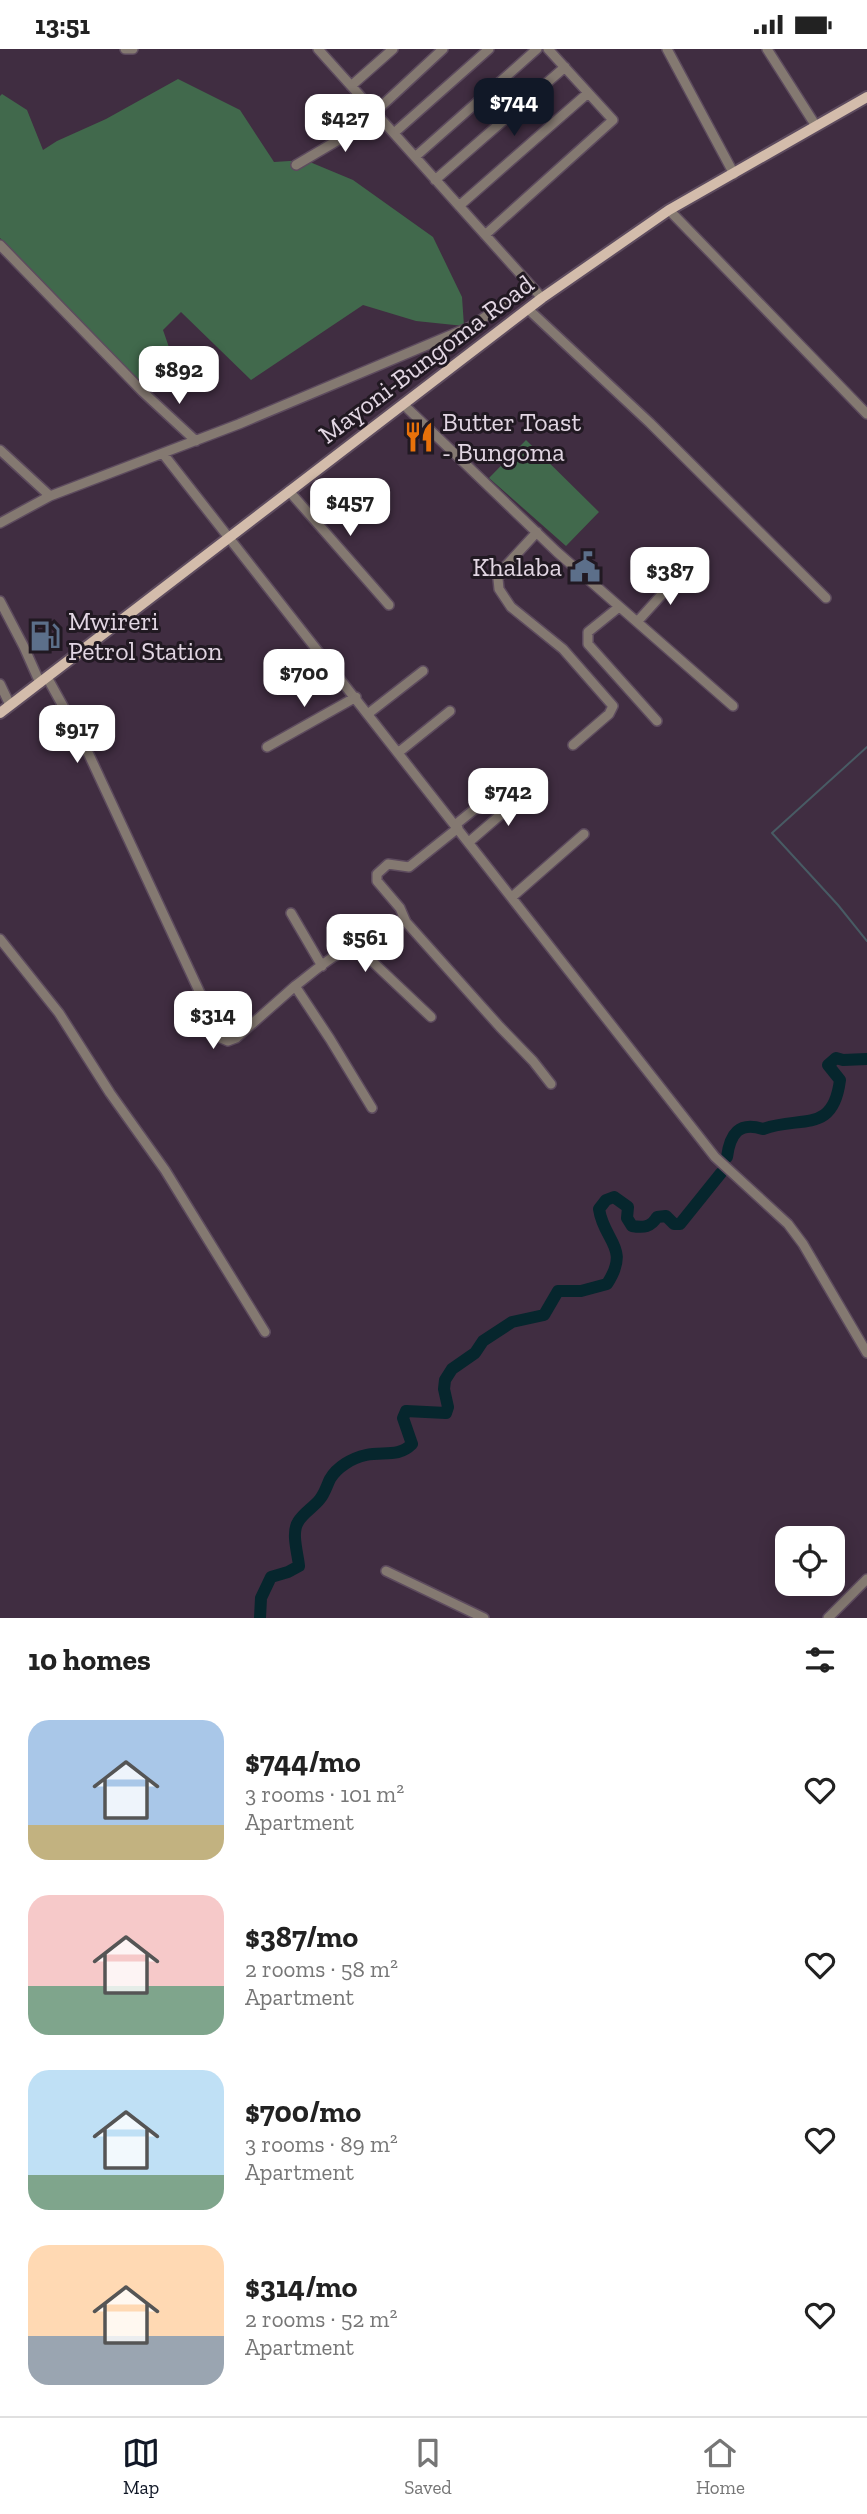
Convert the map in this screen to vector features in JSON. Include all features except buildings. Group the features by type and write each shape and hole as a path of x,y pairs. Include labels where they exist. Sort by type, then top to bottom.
{"main road":[{"name":"Mayoni-Bungoma Road","path":"0,713 542,298 669,210 867,97"}],"street":[{"path":"125,49 133,49"},
{"path":"318,49 542,298"},
{"path":"351,86 393,49"},
{"path":"296,165 377,114 443,49"},
{"path":"394,133 489,49"},
{"path":"415,157 537,49"},
{"path":"485,235 613,122 548,49"},
{"path":"667,49 734,174"},
{"path":"767,49 816,126"},
{"path":"435,180 565,67"},
{"path":"459,206 588,93"},
{"path":"669,210 867,414"},
{"path":"0,245 143,392 196,442"},
{"path":"0,523 50,496 196,442 470,327 531,286"},
{"path":"528,309 650,423 826,598"},
{"path":"404,405 537,532 733,706"},
{"path":"0,450 50,496"},
{"path":"164,454 715,1157 788,1224 803,1244 867,1353"},
{"path":"289,491 389,605"},
{"path":"537,532 502,570 498,579 499,589 511,607 562,649 613,706 609,714 573,745"},
{"path":"637,622 683,571 702,585"},
{"path":"0,601 44,681 84,744 221,1038 228,1041 236,1038 295,986 346,949 358,948 431,1017"},
{"path":"620,607 588,632 589,644 657,721"},
{"path":"369,713 423,671"},
{"path":"0,684 10,705"},
{"path":"267,747 356,697"},
{"path":"399,751 450,711"},
{"path":"506,784 409,867 388,864 377,874 377,881 400,908 406,922 551,1084"},
{"path":"469,842 527,792"},
{"path":"512,897 584,834"},
{"path":"291,913 322,966"},
{"path":"0,939 59,1013 110,1093 165,1170 265,1332"},
{"path":"295,986 372,1108"},
{"path":"386,1571 484,1618"},
{"path":"828,1618 867,1580"}],"green space":[{"path":"178,79 240,110 274,162 305,160 353,180 433,237 462,297 464,326 416,321 363,305 251,380 181,312 163,330 172,356 171,377 136,383 0,238 0,96 2,94 27,110 43,150"},
{"path":"526,440 599,512 566,546 489,478"}],"waterway":[{"path":"867,747 772,833 867,941"},
{"path":"727,1157 733,1136 742,1128 763,1129 823,1116 836,1097 840,1080 828,1065 836,1058 867,1059"},
{"path":"260,1618 261,1598 271,1577 299,1566 295,1538 298,1522 322,1497 337,1471 361,1456 396,1453 412,1444 403,1418 406,1411 446,1413 448,1407 445,1380 452,1369 475,1353 483,1341 512,1322 544,1315 558,1291 581,1291 607,1284 617,1261 614,1245 599,1209 606,1200 614,1197 628,1207 627,1218 632,1226 647,1226 657,1217 666,1216 674,1224 680,1224 721,1173"}],"place":[{"name":"Butter Toast - Bungoma","path":"419,437"},
{"name":"Khalaba","path":"585,567"},
{"name":"Mwireri Petrol Station","path":"45,636"}]}
